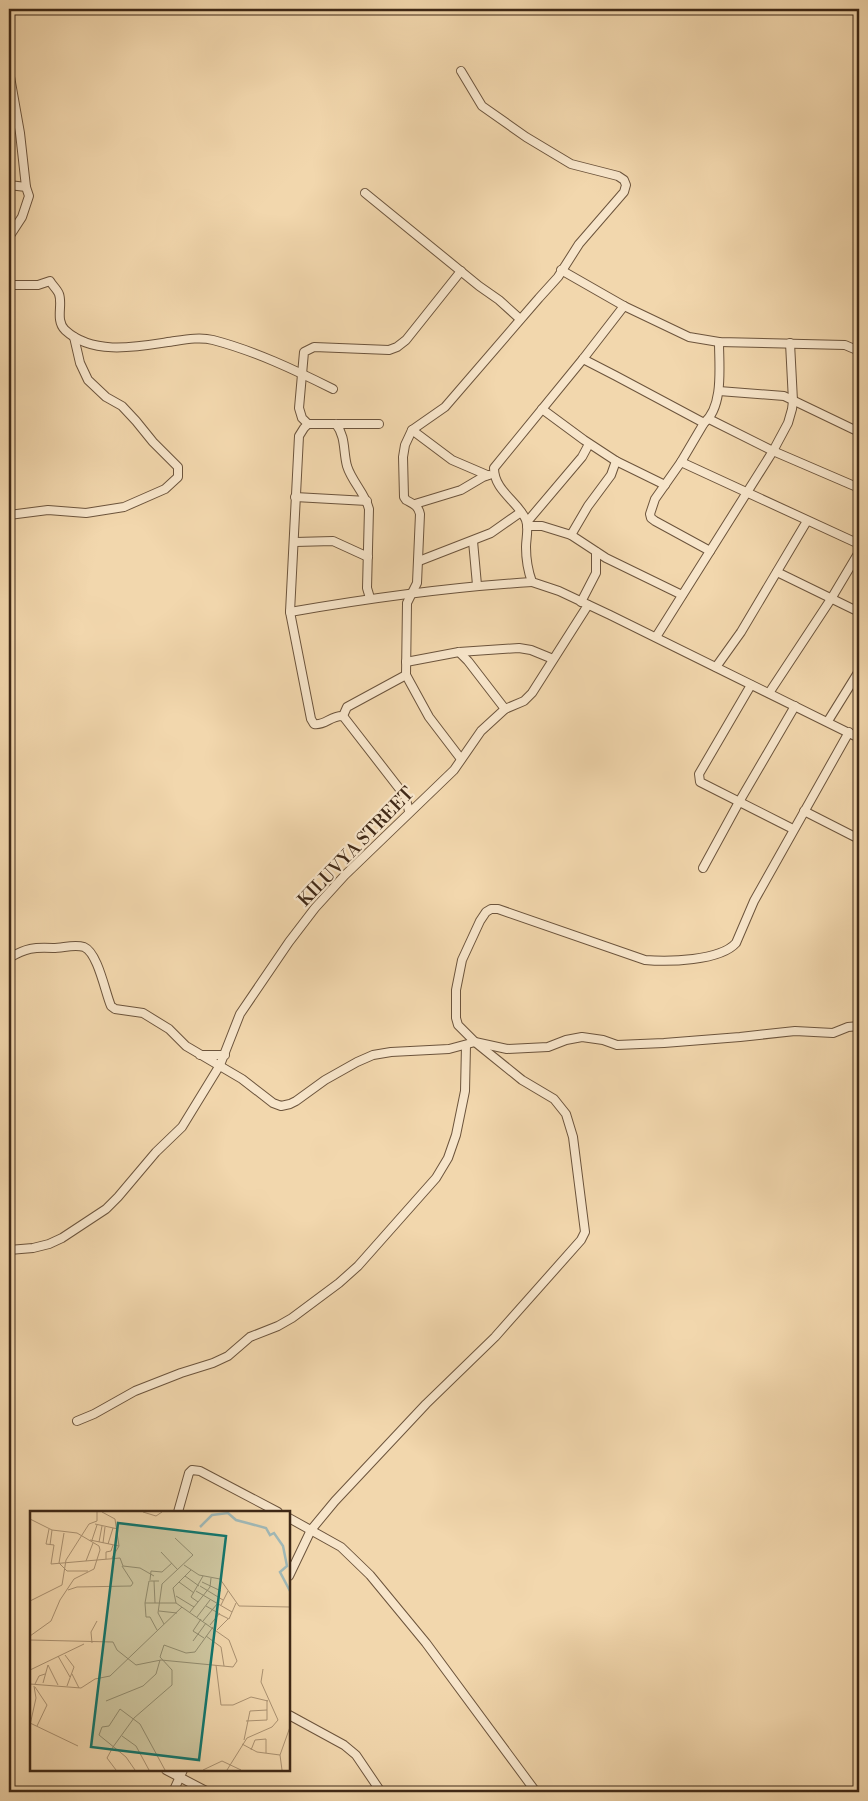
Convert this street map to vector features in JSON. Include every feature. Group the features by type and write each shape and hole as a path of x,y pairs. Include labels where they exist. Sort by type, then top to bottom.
{"street":[{"path":"9,71 20,133 26,187 29,196 28,202 9,238"},
{"path":"461,71 482,106 526,137 571,164 618,176 624,180 626,185 624,192 578,244 558,277 445,407 412,430 405,445 404,487 406,500 415,504 419,508 420,514 417,583 407,603 406,676 429,717 461,759"},
{"path":"9,185 26,187"},
{"path":"365,193 520,319"},
{"path":"561,270 624,306 689,337 719,342 845,345 859,351"},
{"path":"379,424 308,424 302,418 299,408 304,352 314,347 389,350 398,347 406,340 461,271"},
{"path":"9,285 38,285 50,281 58,294 59,315 63,328 74,337 91,344 121,348 192,339 213,340 280,363 333,389"},
{"path":"415,504 461,490 491,475 496,464 624,306"},
{"path":"9,515 48,510 86,513 124,507 165,489 178,477 178,467 153,442 136,420 122,406 106,397 88,380 80,363 74,337"},
{"path":"710,551 651,518 650,510 655,499 681,462 706,421 719,391 719,342"},
{"path":"656,637 773,451 788,423 793,401 790,343"},
{"path":"582,360 706,421 859,488"},
{"path":"719,391 784,396 859,432"},
{"path":"542,409 616,461 665,485"},
{"path":"308,424 299,436 290,612 311,719 314,724 318,725 334,716 343,716"},
{"path":"336,424 344,440 347,466 352,478 367,501 370,515 367,588 370,598"},
{"path":"412,430 452,460 491,475 521,512 527,524 528,573 532,582"},
{"path":"527,524 582,457 590,444"},
{"path":"571,535 588,506 611,475 616,461"},
{"path":"681,462 859,544"},
{"path":"295,497 367,501"},
{"path":"419,561 491,534 521,512"},
{"path":"716,667 741,632 807,521"},
{"path":"527,524 542,526 571,535 596,552 682,595"},
{"path":"295,542 334,541 368,557"},
{"path":"473,541 477,585"},
{"name":"KILUVYA STREET","path":"9,1250 33,1248 49,1244 83,1225 106,1209 156,1152 182,1128 220,1065 240,1014 315,908 409,811 454,770 481,731 505,709 524,701 532,693 584,603 596,573 596,552"},
{"path":"769,693 831,599 859,552"},
{"path":"777,572 859,612"},
{"path":"290,612 370,598 477,585 532,582 559,591 656,637 859,738"},
{"path":"406,662 459,652 519,648 531,650 553,659"},
{"path":"459,652 505,709"},
{"path":"828,721 859,671"},
{"path":"343,716 347,707 406,676"},
{"path":"752,685 699,774 700,782 793,829"},
{"path":"704,868 794,706"},
{"path":"343,716 405,796 409,811"},
{"path":"290,1574 311,1530 335,1501 426,1404 495,1337 581,1240 585,1232 573,1137 566,1114 554,1099 522,1080 475,1042 458,1025 456,1018 456,990 462,960 480,921 486,912 491,909 498,909 645,960 665,962 709,956 733,947 754,900 850,732"},
{"path":"804,811 859,839"},
{"path":"9,958 29,948 40,946 54,948 75,946 85,948 95,960 111,1006 115,1009 143,1013 169,1029 186,1046 220,1065 273,1103 281,1106 296,1101 325,1080 373,1055 391,1052 440,1050 475,1042 507,1048 534,1048 582,1037 603,1040 617,1046 740,1037 795,1030 833,1033 848,1026 859,1026"},
{"path":"76,1421 94,1414 135,1391 228,1356 250,1337 278,1326 292,1318 339,1283 358,1266 436,1178 448,1158 456,1135 465,1091 466,1045"},
{"path":"200,1055 225,1055"},
{"path":"178,1511 189,1473 192,1470 200,1471 276,1511"},
{"path":"290,1519 341,1547 370,1575 426,1642 536,1792"},
{"path":"290,1716 344,1746 356,1755 381,1792"},
{"path":"172,1792 181,1773 208,1792"}]}
